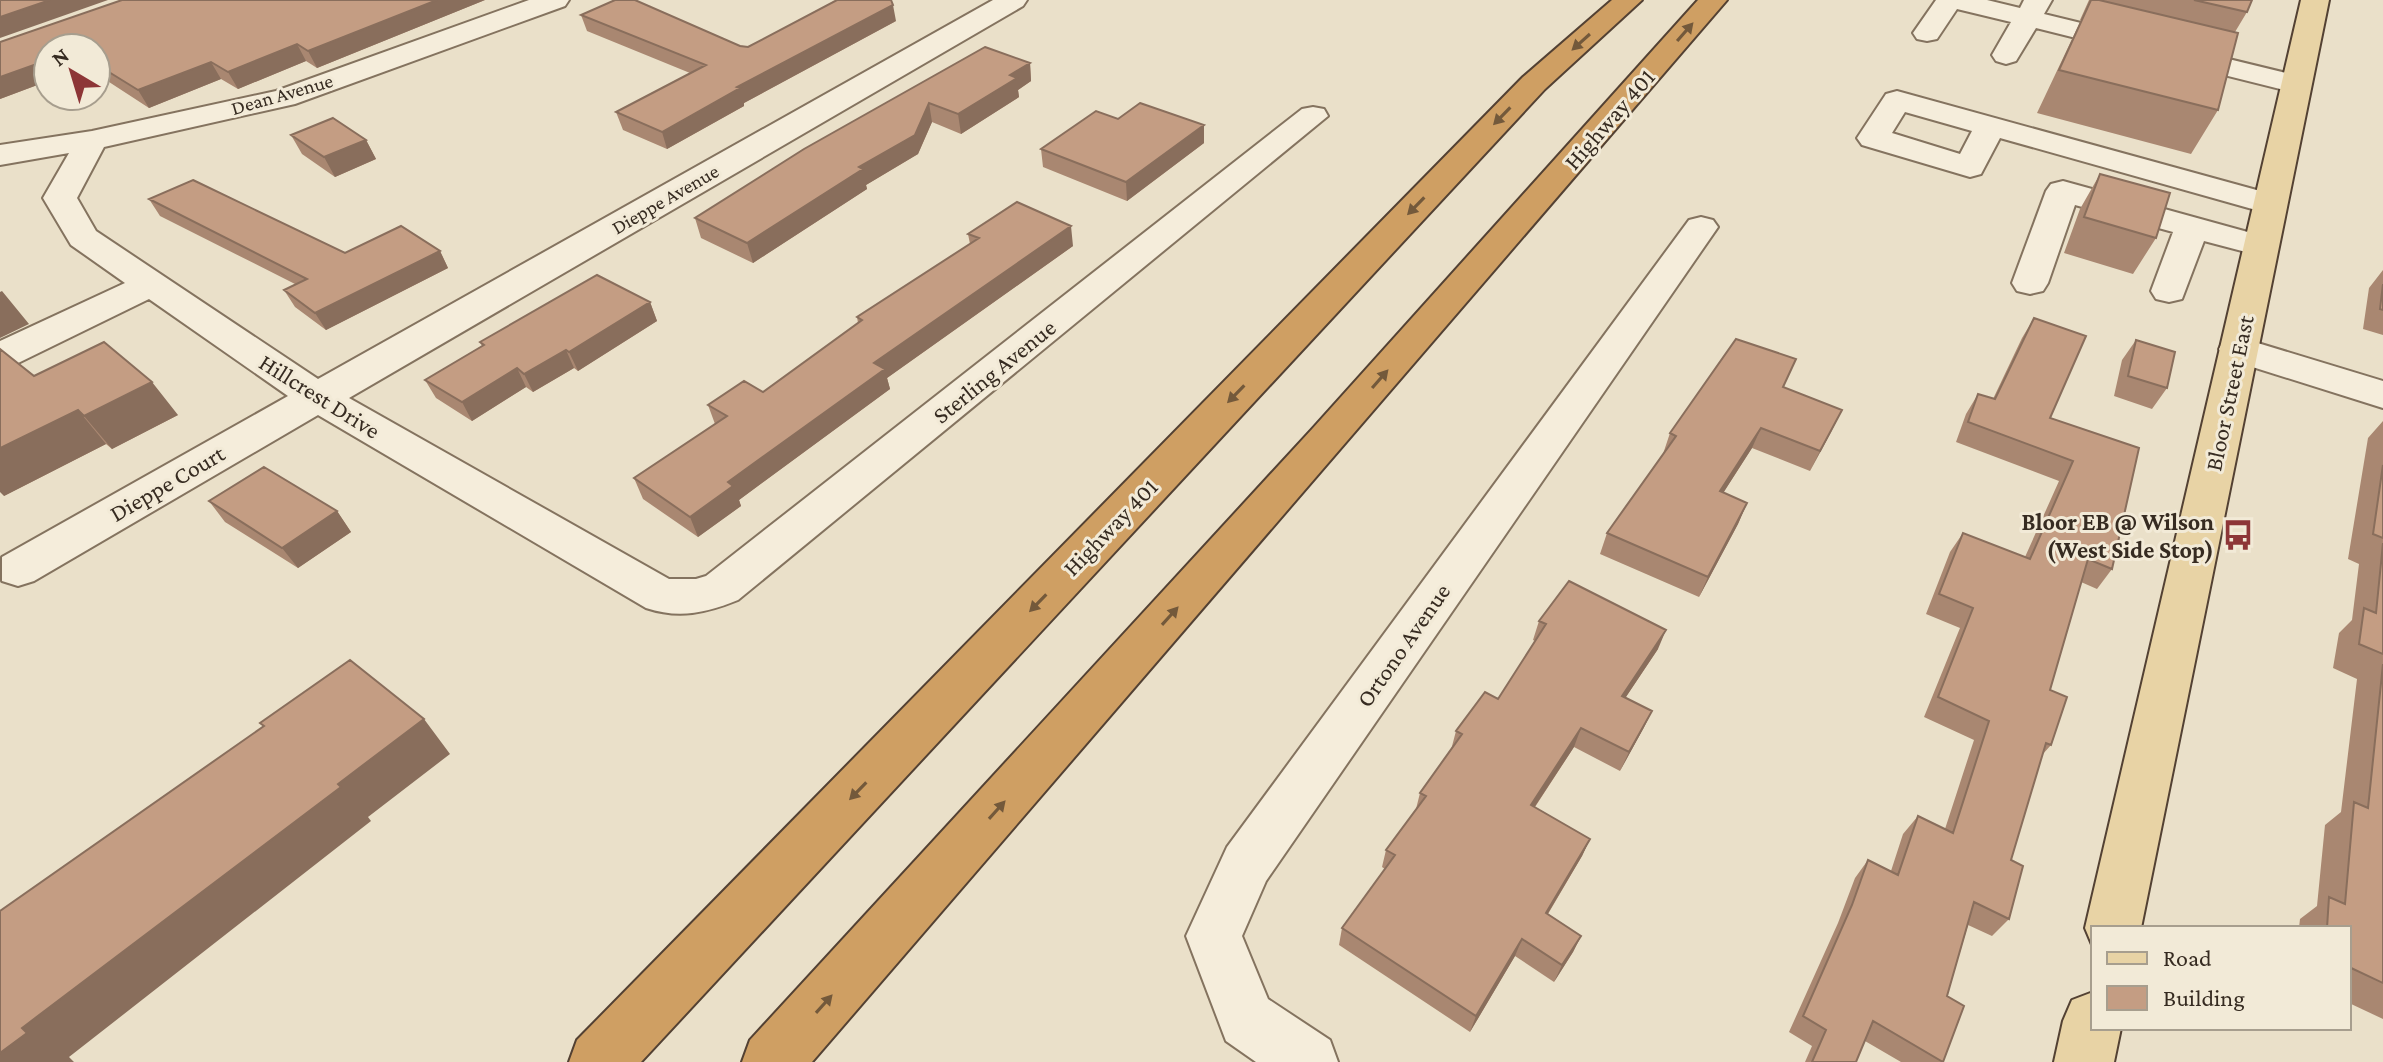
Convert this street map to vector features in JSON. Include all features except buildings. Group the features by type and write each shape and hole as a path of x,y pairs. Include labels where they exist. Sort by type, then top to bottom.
{"highway":[{"name":"Highway 401","path":"599,1062 1534,83 1628,0"},
{"name":"Highway 401","path":"772,1062 1713,0"}],"main road":[{"name":"Bloor Street East","path":"2113,926 2315,0"},
{"path":"2084,1062 2091,1030"}],"street":[{"name":"Dean Avenue","path":"0,155 92,140 284,98 555,0"},
{"name":"Dieppe Avenue","path":"317,397 1013,0"},
{"path":"1927,33 1952,0 2033,9 2296,84"},
{"path":"2006,55 2033,9"},
{"name":"Sterling Avenue","path":"662,596 698,597 722,588 1313,116"},
{"path":"1990,126 2270,204"},
{"name":"Hillcrest Drive","path":"92,140 60,198 83,238 317,397 662,596"},
{"path":"2030,283 2063,191 2261,246"},
{"name":"Ortono Avenue","path":"1308,1062 1247,1020 1214,936 1246,865 1701,227"},
{"path":"2169,291 2192,227"},
{"path":"0,356 152,284"},
{"path":"2238,349 2383,395"},
{"name":"Dieppe Court","path":"18,569 317,397"}],"place":[{"name":"Bloor EB @ Wilson (West Side Stop)","path":"2238,535"}]}
